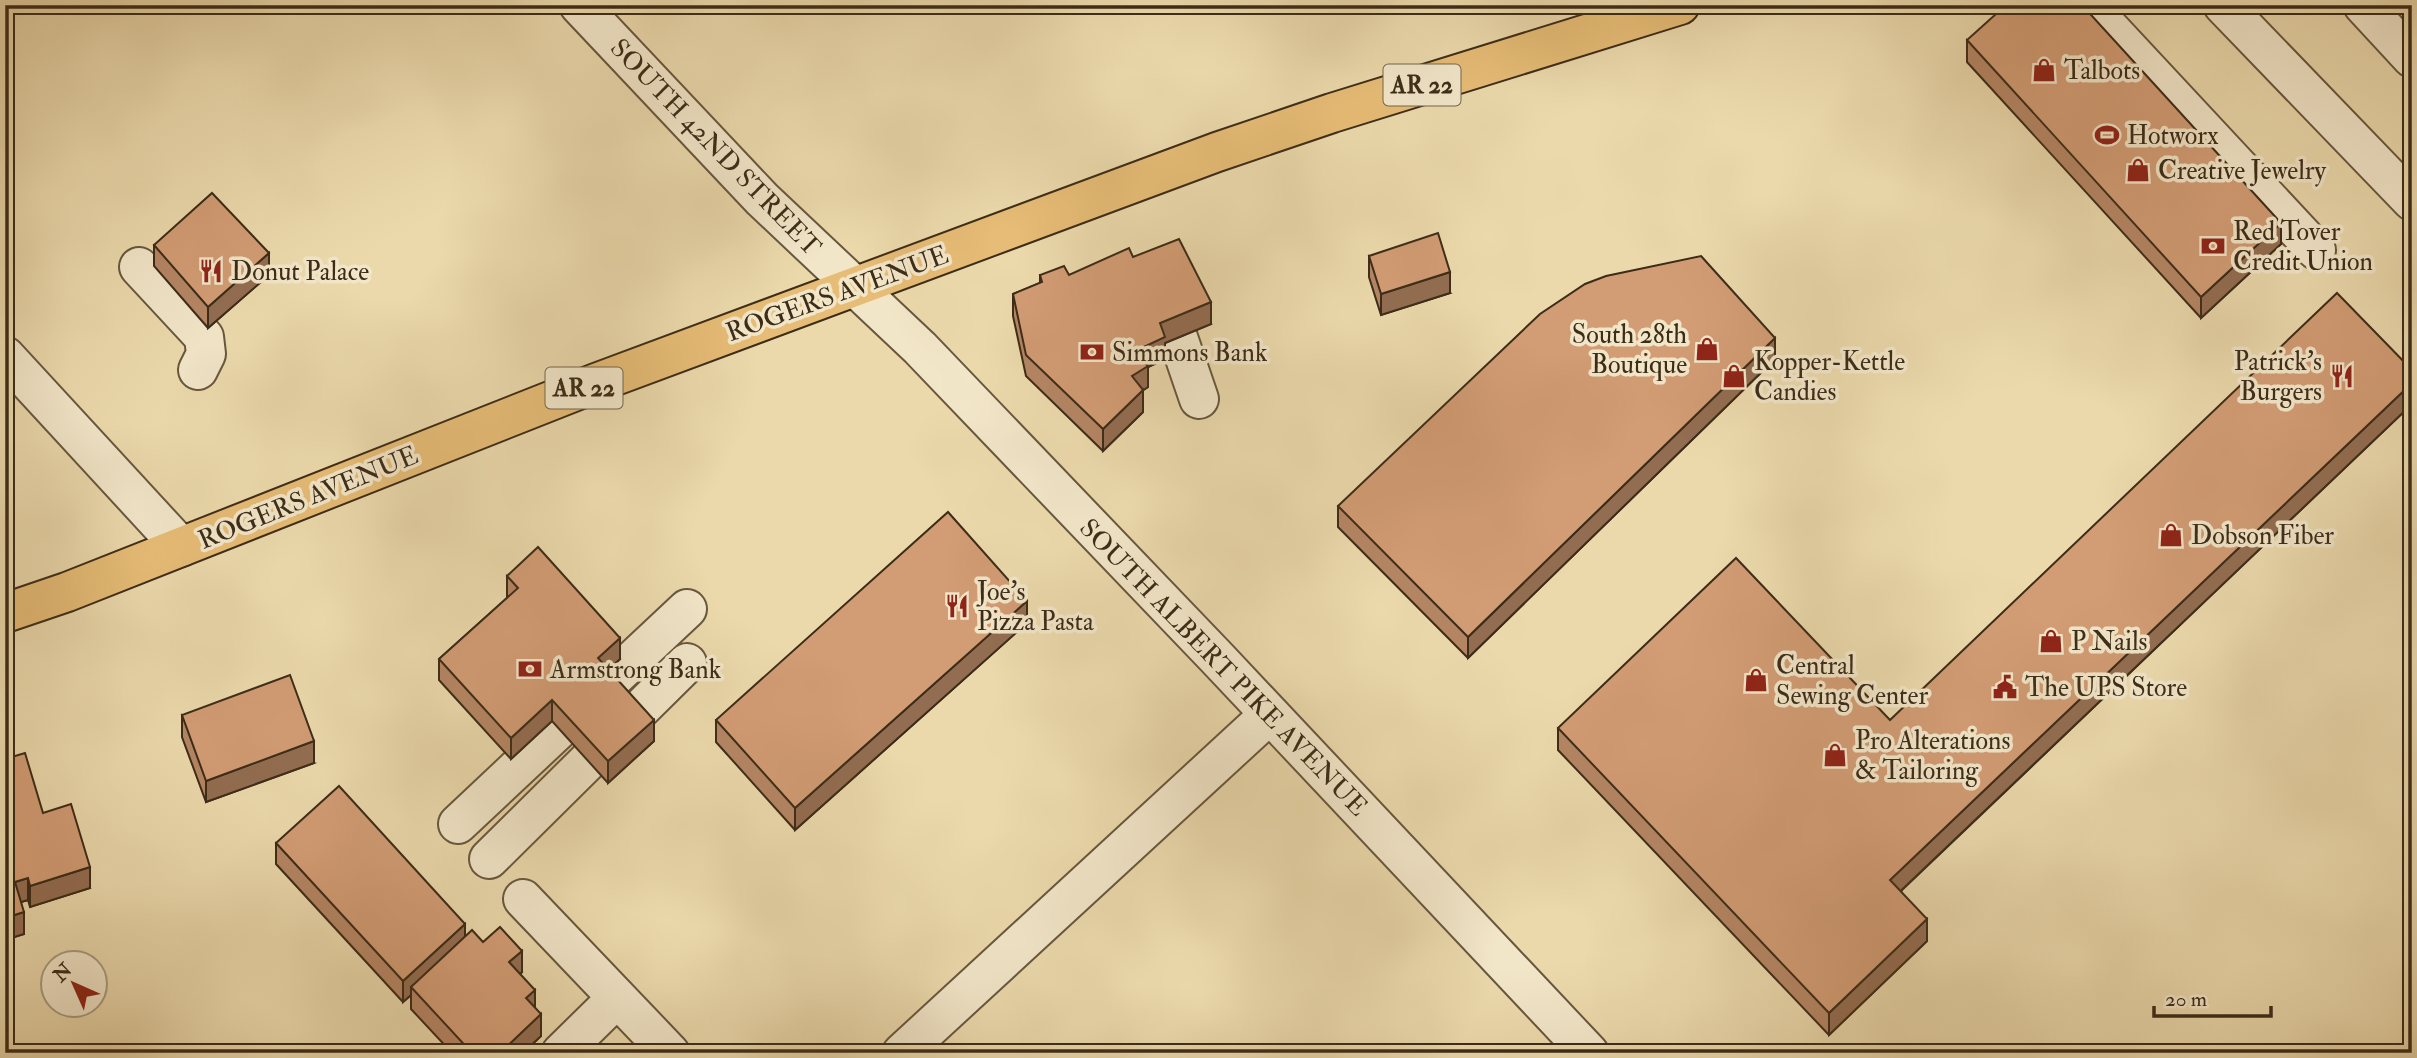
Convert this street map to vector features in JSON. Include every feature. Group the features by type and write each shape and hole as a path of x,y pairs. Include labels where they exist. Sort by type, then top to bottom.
{"main road":[{"name":"ROGERS AVENUE","path":"5,613 181,547 596,383 1268,135 1680,5"}],"street":[{"name":"SOUTH 42ND STREET","path":"579,5 762,199 855,286"},
{"path":"2223,5 2412,201"},
{"path":"2363,5 2412,58"},
{"path":"2097,15 2316,250"},
{"path":"1158,253 1150,257 1199,399"},
{"path":"139,267 204,337 206,354 198,370"},
{"name":"SOUTH ALBERT PIKE AVENUE","path":"855,286 920,348 1589,1053"},
{"path":"5,356 181,547"},
{"path":"490,860 684,653 490,860"},
{"path":"902,1053 1270,714"},
{"path":"490,860 670,1053"},
{"path":"561,1053 617,998"}],"building":[{"path":"2006,5 2082,5 2281,223 2201,297 1967,40"},
{"name":"Donut Palace","path":"212,193 269,253 208,307 154,245"},
{"path":"1438,233 1450,272 1381,294 1369,256"},
{"name":"Simmons Bank","path":"1179,239 1211,302 1160,323 1165,337 1133,352 1148,366 1132,376 1143,390 1103,429 1026,355 1013,294 1042,282 1040,275 1064,266 1069,275 1129,248 1133,257"},
{"path":"1701,256 1775,338 1468,637 1338,506 1540,314 1585,284 1606,276"},
{"path":"2337,293 2412,370 2412,383 1890,880 1927,919 1829,1013 1558,728 1736,558 1890,720"},
{"path":"948,512 1027,601 795,808 716,720"},
{"name":"Armstrong Bank","path":"538,547 620,638 598,658 654,720 608,761 552,700 511,738 439,659 518,588 507,576"},
{"path":"290,675 314,741 206,781 182,715"},
{"path":"25,753 43,813 71,804 90,867 30,886 28,878 15,882 24,912 5,918 5,824 12,822 5,802 5,759"},
{"path":"339,786 465,924 403,981 276,843"},
{"path":"500,927 522,951 509,962 535,990 526,998 541,1014 500,1053 472,1053 411,987 472,930 483,942"}],"place":[{"name":"Talbots","path":"2044,70"},
{"name":"Hotworx","path":"2107,135"},
{"name":"Creative Jewelry","path":"2138,170"},
{"name":"Red Tover Credit Union","path":"2213,246"},
{"name":"Donut Palace","path":"211,271"},
{"name":"South 28th Boutique","path":"1707,349"},
{"name":"Simmons Bank","path":"1092,352"},
{"name":"Kopper-Kettle Candies","path":"1734,376"},
{"name":"Patrick's Burgers","path":"2342,376"},
{"name":"Dobson Fiber","path":"2171,535"},
{"name":"Joe's Pizza Pasta","path":"957,606"},
{"name":"P Nails","path":"2051,641"},
{"name":"Armstrong Bank","path":"530,669"},
{"name":"Central Sewing Center","path":"1756,680"},
{"name":"The UPS Store","path":"2005,687"},
{"name":"Pro Alterations & Tailoring","path":"1835,755"}]}
